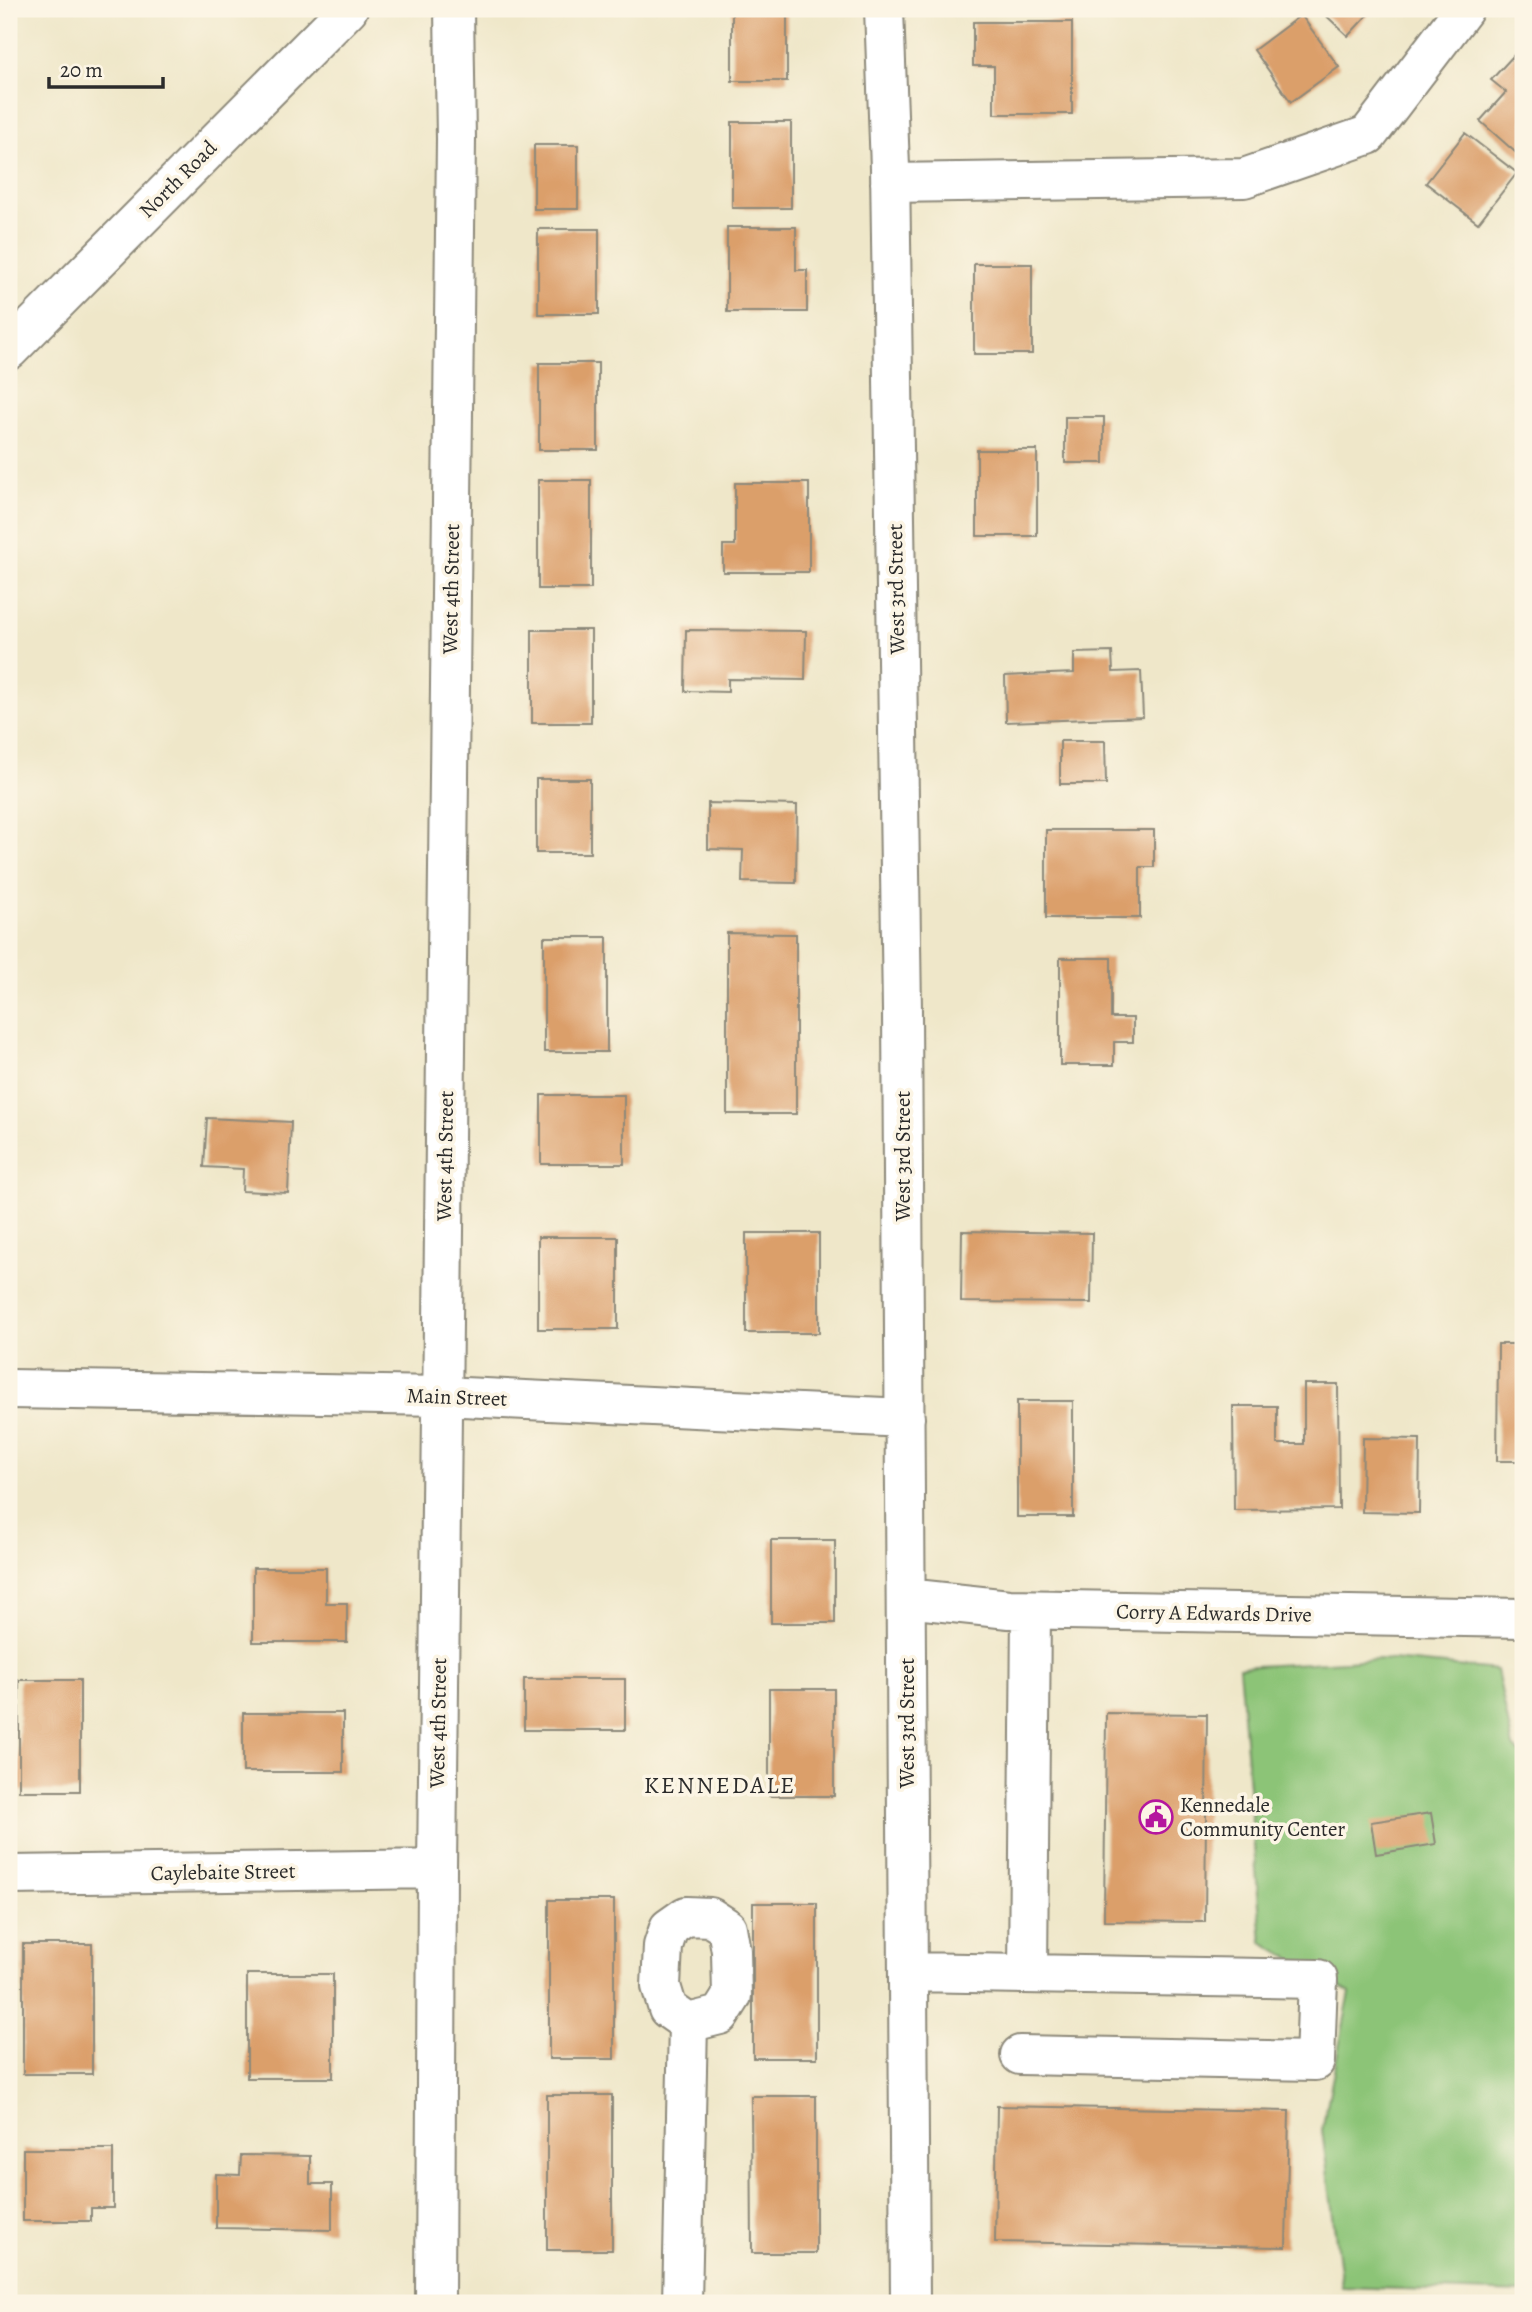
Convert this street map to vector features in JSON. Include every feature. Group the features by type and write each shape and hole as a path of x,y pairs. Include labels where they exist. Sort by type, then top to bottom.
{"street":[{"name":"North Road","path":"9,350 348,9"},
{"name":"West 4th Street","path":"435,2303 436,1869 456,139 454,9"},
{"name":"West 3rd Street","path":"884,9 890,183 905,1418 910,2303"},
{"path":"890,183 1244,178 1368,135 1464,9"},
{"name":"Main Street","path":"9,1389 442,1396 905,1418"},
{"name":"Corry A Edwards Drive","path":"906,1598 1031,1610 1523,1618"},
{"path":"1028,1974 1031,1610"},
{"name":"Caylebaite Street","path":"9,1875 436,1869"},
{"path":"909,1972 1318,1979 1315,2060 1020,2055"},
{"path":"682,2303 688,2023"}],"green space":[{"path":"1381,1659 1497,1670 1513,1747 1523,1758 1523,2293 1342,2287 1322,2130 1350,1993 1262,1942 1239,1667"}],"building":[{"path":"732,9 787,9 787,81 732,81"},
{"path":"1319,9 1373,9 1348,36"},
{"path":"1301,15 1339,67 1291,102 1254,50"},
{"path":"973,22 1072,22 1072,114 994,114 994,66 973,66"},
{"path":"1515,54 1523,61 1523,159 1480,121 1506,92 1491,80"},
{"path":"732,122 791,122 791,208 732,208"},
{"path":"1465,133 1517,173 1478,223 1426,183"},
{"path":"534,145 578,145 578,209 534,209"},
{"path":"727,227 796,227 796,270 807,270 807,312 727,312"},
{"path":"538,229 599,229 599,314 538,314"},
{"path":"974,264 1032,264 1032,354 974,354"},
{"path":"539,363 598,363 598,450 539,450"},
{"path":"1065,417 1104,417 1104,463 1065,463"},
{"path":"977,450 1037,450 1037,536 977,536"},
{"path":"538,480 591,480 591,589 538,589"},
{"path":"735,483 809,483 809,572 723,572 723,545 735,545"},
{"path":"532,630 591,630 591,723 532,723"},
{"path":"686,630 806,631 805,680 728,679 728,692 685,691"},
{"path":"1112,652 1113,672 1141,671 1143,717 1006,722 1005,676 1074,673 1074,653"},
{"path":"1060,741 1105,741 1106,784 1060,784"},
{"path":"536,779 590,779 590,853 536,853"},
{"path":"708,803 797,805 796,883 742,882 743,850 708,849"},
{"path":"1046,830 1154,830 1154,867 1140,867 1140,918 1046,918"},
{"path":"727,933 796,934 796,1114 727,1114"},
{"path":"544,937 607,937 607,1052 544,1052"},
{"path":"1060,958 1111,958 1111,1018 1133,1018 1133,1042 1114,1042 1114,1065 1060,1065"},
{"path":"541,1095 624,1095 624,1164 541,1164"},
{"path":"207,1118 291,1122 288,1193 242,1191 243,1169 204,1167"},
{"path":"962,1231 1092,1233 1091,1303 961,1302"},
{"path":"746,1233 819,1233 819,1333 746,1333"},
{"path":"538,1237 618,1237 618,1329 538,1329"},
{"path":"1498,1344 1523,1344 1523,1461 1497,1461"},
{"path":"1304,1384 1338,1384 1339,1509 1234,1510 1233,1406 1277,1406 1277,1444 1304,1444"},
{"path":"1017,1401 1073,1401 1073,1517 1017,1517"},
{"path":"1363,1438 1420,1439 1419,1513 1362,1512"},
{"path":"771,1540 835,1540 835,1623 771,1623"},
{"path":"253,1568 326,1568 326,1603 347,1603 347,1642 253,1642"},
{"path":"524,1679 625,1679 625,1730 524,1730"},
{"path":"19,1680 80,1680 80,1791 19,1791"},
{"path":"769,1689 834,1689 834,1796 769,1796"},
{"path":"243,1713 343,1713 343,1772 243,1772"},
{"name":"Kennedale Community Center","path":"1106,1713 1207,1714 1205,1922 1104,1921"},
{"path":"1431,1813 1436,1844 1376,1854 1371,1822"},
{"path":"549,1900 614,1900 614,2059 549,2059"},
{"path":"753,1903 817,1903 817,2058 753,2058"},
{"path":"23,1944 92,1944 92,2074 23,2074"},
{"path":"247,1974 333,1974 333,2078 247,2078"},
{"path":"547,2095 612,2095 612,2250 547,2250"},
{"path":"751,2096 816,2096 816,2253 752,2253"},
{"path":"997,2106 1289,2111 1286,2247 995,2242"},
{"path":"23,2149 113,2149 113,2208 91,2208 91,2221 23,2221"},
{"path":"241,2155 310,2156 310,2184 332,2184 332,2230 216,2228 216,2174 240,2175"}],"place":[{"name":"Kennedale Community Center","path":"1156,1817"}],"district":[{"name":"KENNEDALE","path":"720,1785"}]}
